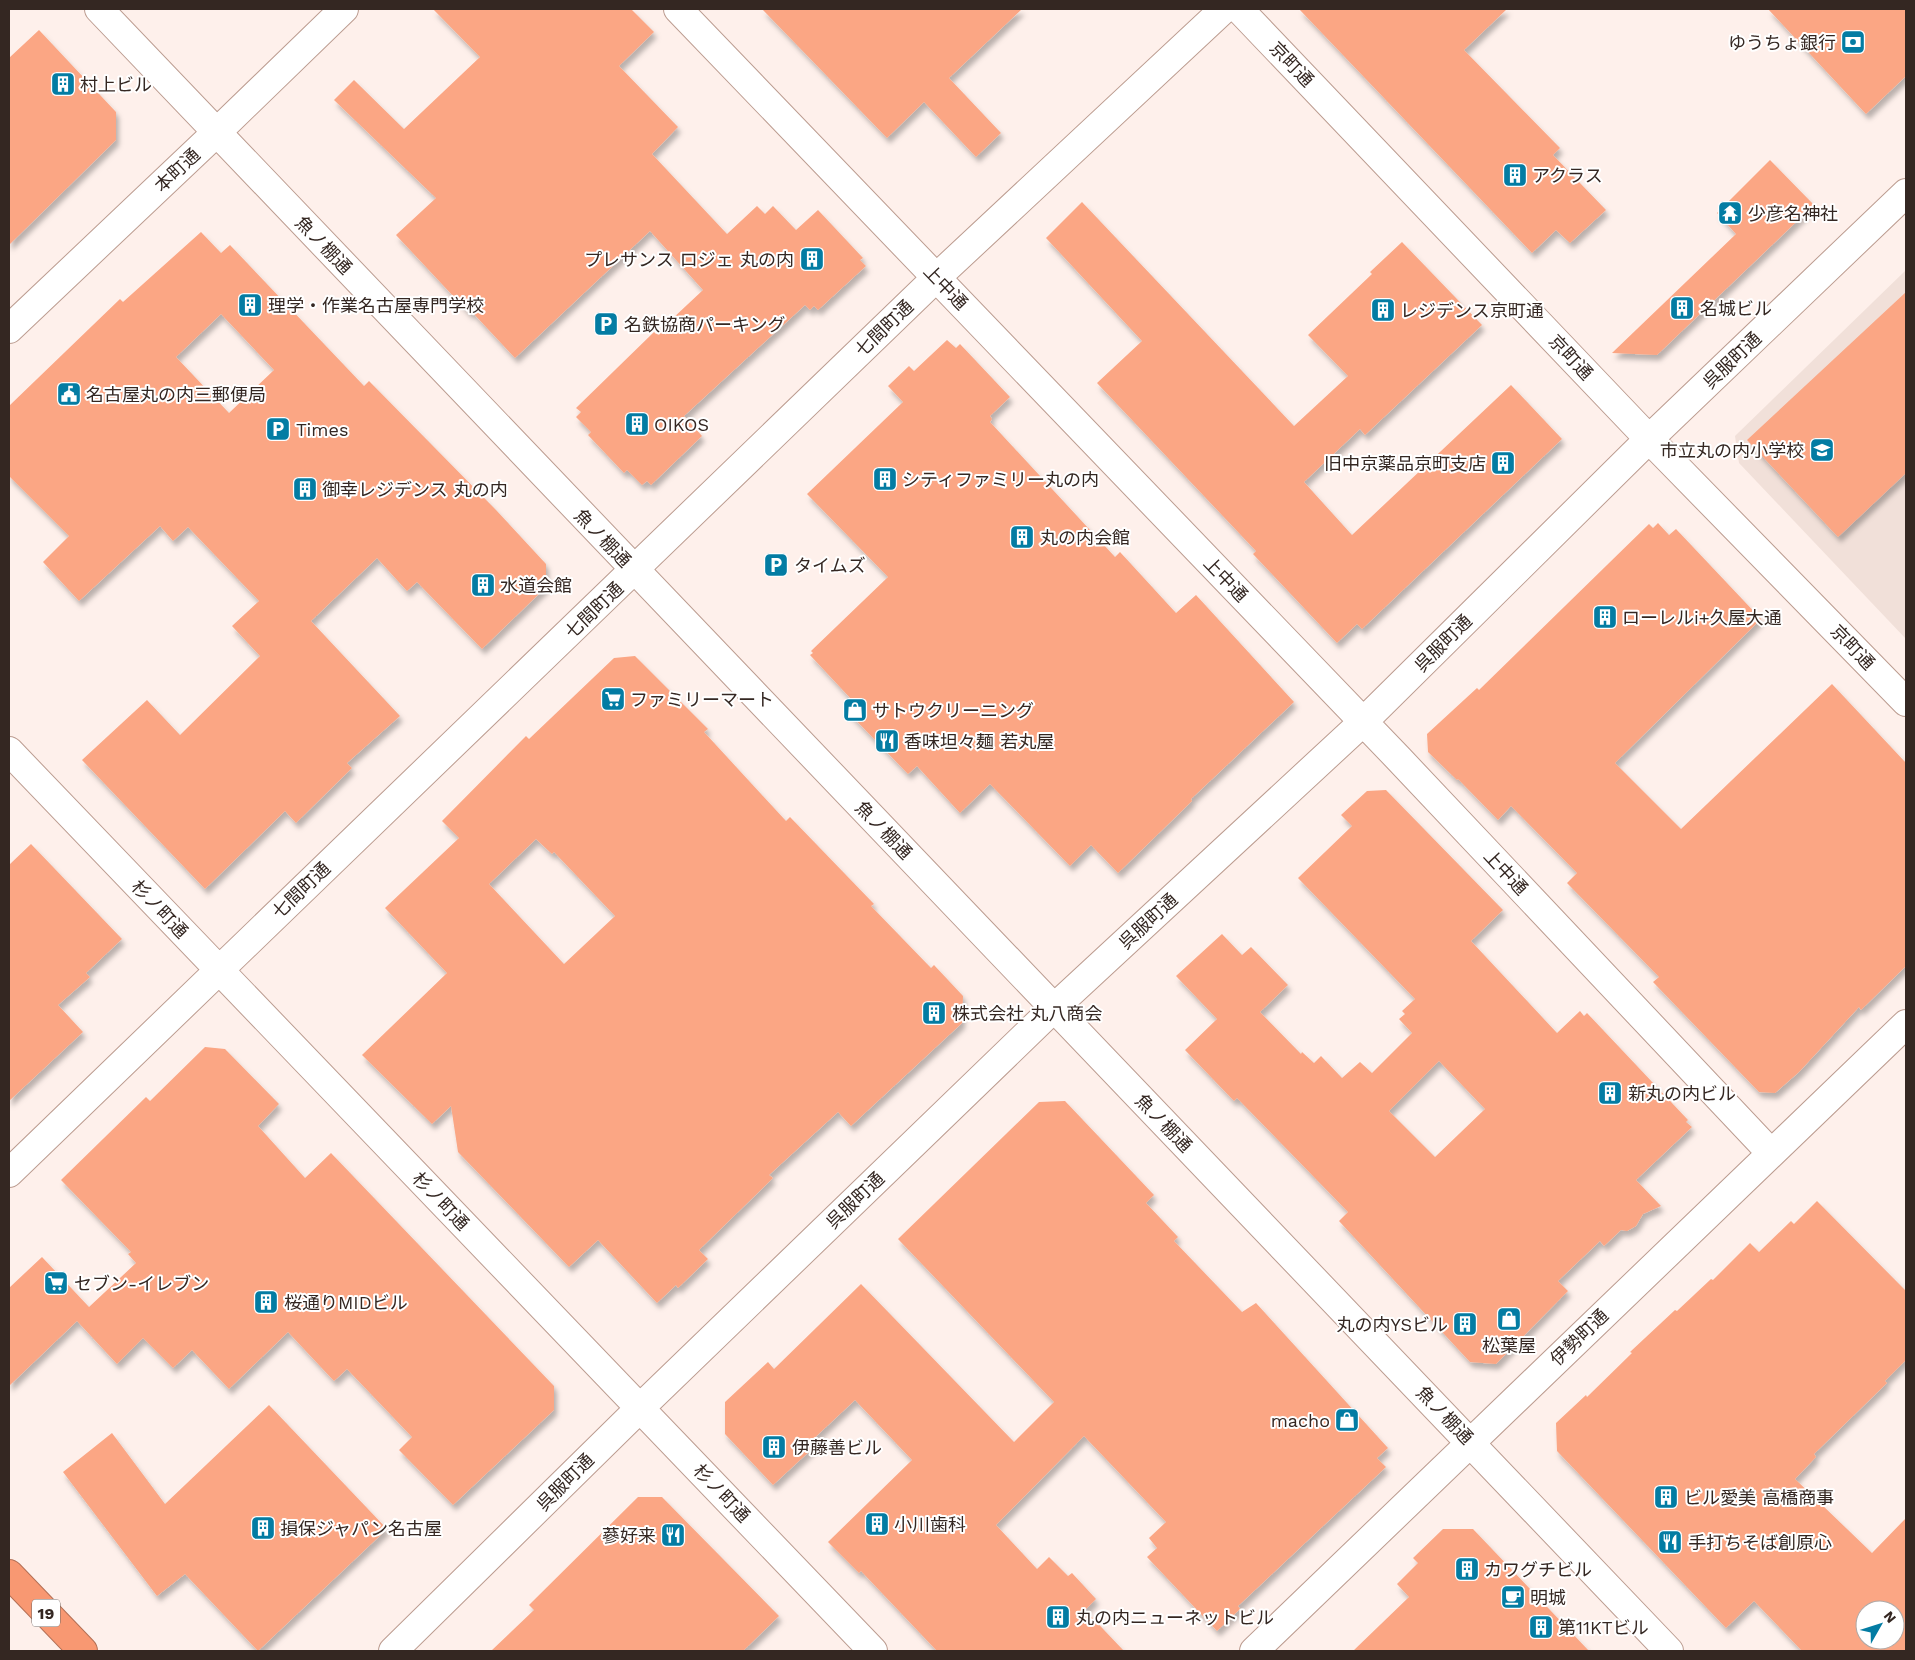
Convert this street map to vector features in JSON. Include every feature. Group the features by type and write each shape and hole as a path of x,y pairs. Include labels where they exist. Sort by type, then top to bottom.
{"highway":[{"name":"19","path":"9,1574 83,1651"}],"street":[{"name":"魚ノ棚通","path":"99,9 1669,1651"},
{"name":"本町通","path":"9,330 344,9"},
{"name":"上中通","path":"678,9 1363,722 1771,1153"},
{"name":"七間町通","path":"9,1173 218,969 635,571 937,277 1224,9"},
{"name":"京町通","path":"1239,9 1649,438 1906,702"},
{"name":"呉服町通","path":"393,1651 640,1408 1054,1008 1363,722 1649,438 1906,193"},
{"name":"杉ノ町通","path":"9,752 873,1651"},
{"name":"伊勢町通","path":"1254,1651 1470,1441 1906,1024"}],"shaded area":[{"name":"市立丸の内小学校","path":"1906,270 1906,639 1739,463 1735,436"}],"building":[{"path":"433,9 631,9 654,32 619,66 678,127 652,154 727,234 757,206 765,214 773,206 796,230 818,210 863,258 860,260 866,266 818,310 814,306 810,310 805,305 684,416 702,436 651,485 647,481 642,485 627,470 624,473 588,435 591,432 576,417 581,412 576,408 654,332 656,334 703,290 650,231 515,358 472,312 470,314 396,235 436,198 334,100 354,80 404,129 480,57"},
{"path":"762,9 1022,9 949,78 1001,133 976,157 924,102 887,138"},
{"path":"1299,9 1507,9 1464,50 1560,148 1553,155 1606,210 1570,243 1556,230 1532,253"},
{"name":"ゆうちょ銀行","path":"1768,9 1906,9 1906,76 1866,114"},
{"path":"39,30 116,112 116,140 9,245 9,58"},
{"path":"1770,160 1814,205 1657,355 1612,353 1736,234 1717,213"},
{"path":"1082,202 1294,426 1348,376 1308,335 1372,274 1370,272 1402,242 1482,325 1365,435 1360,429 1304,482 1352,535 1511,385 1562,439 1362,629 1357,624 1337,643 1253,554 1256,551 1097,383 1142,341 1046,238"},
{"path":"201,232 221,253 230,245 364,386 369,381 496,510 546,564 546,587 482,649 417,582 407,591 377,558 311,621 400,716 347,763 352,768 296,823 285,811 205,889 82,760 147,700 180,735 260,656 232,626 259,601 188,527 173,541 160,526 79,601 43,562 69,536 9,476 9,406 120,299 123,302","holes":["221,314 274,370 229,413 176,357"]},
{"name":"市立丸の内小学校","path":"1906,292 1906,473 1838,537 1747,440"},
{"path":"947,340 956,348 960,344 1010,397 990,416 992,419 990,422 1115,557 1120,552 1176,613 1196,595 1294,702 1191,799 1192,801 1118,873 1091,845 1070,866 990,784 960,813 917,766 908,774 845,709 853,701 810,655 813,653 811,651 888,577 807,494 903,402 888,386 909,366 914,371"},
{"path":"1658,523 1669,535 1676,529 1761,619 1615,763 1681,829 1832,684 1906,763 1906,966 1861,1010 1859,1007 1799,1072 1775,1093 1759,1092 1653,982 1659,977 1567,883 1577,873 1511,806 1498,820 1458,779 1428,752 1427,734 1477,688 1479,690 1649,524 1653,528"},
{"path":"635,656 708,729 704,732 786,821 790,817 874,904 871,906 931,968 934,965 963,996 962,1023 851,1126 838,1112 769,1175 773,1178 699,1250 708,1259 678,1288 676,1285 657,1303 598,1240 569,1267 458,1152 451,1106 432,1124 362,1055 447,973 385,908 459,838 442,821 526,736 529,739 614,658","holes":["536,839 552,854 554,852 615,916 564,964 489,884"]},
{"path":"1386,790 1503,910 1471,941 1557,1033 1580,1011 1584,1016 1587,1013 1688,1120 1686,1122 1692,1127 1636,1180 1661,1206 1643,1214 1636,1226 1627,1231 1621,1230 1604,1246 1600,1241 1558,1281 1568,1291 1496,1364 1470,1362 1339,1221 1348,1212 1237,1098 1234,1101 1185,1050 1217,1019 1176,976 1222,934 1242,955 1251,947 1288,985 1260,1012 1301,1054 1302,1052 1314,1063 1321,1056 1342,1078 1360,1062 1372,1073 1412,1033 1399,1019 1405,1014 1402,1011 1415,999 1298,878 1352,826 1341,815 1367,791","holes":["1439,1061 1485,1109 1435,1157 1389,1111"]},
{"path":"31,844 122,939 86,973 90,977 58,1005 83,1032 9,1101 9,865"},
{"path":"205,1047 225,1049 279,1104 258,1126 305,1178 331,1153 554,1386 554,1410 453,1505 399,1450 412,1437 347,1369 334,1381 288,1332 229,1389 192,1350 173,1368 143,1338 117,1364 77,1321 9,1386 9,1288 42,1257 89,1307 136,1263 128,1254 131,1252 61,1180 146,1097 150,1101"},
{"path":"1065,1101 1154,1195 1146,1203 1178,1237 1174,1241 1242,1312 1256,1303 1388,1448 1377,1458 1386,1467 1238,1606 1240,1609 1217,1631 1147,1557 1157,1548 1149,1538 1166,1522 1084,1436 996,1525 1037,1569 1049,1557 1068,1576 1072,1573 1096,1599 1085,1610 1124,1651 937,1651 861,1571 859,1573 828,1542 912,1460 855,1400 809,1443 813,1448 773,1485 725,1434 725,1402 768,1362 774,1369 861,1284 1014,1442 1054,1402 898,1239 1039,1102"},
{"path":"1817,1201 1906,1291 1906,1360 1885,1381 1887,1383 1814,1454 1816,1457 1795,1479 1872,1553 1906,1518 1906,1651 1802,1651 1754,1601 1726,1628 1557,1451 1556,1423 1586,1395 1587,1397 1632,1353 1630,1352 1675,1310 1677,1311 1711,1279 1713,1280 1750,1243 1759,1252 1791,1221 1794,1224"},
{"name":"損保ジャパン名古屋","path":"269,1405 387,1529 258,1651 185,1574 157,1596 63,1472 112,1433 165,1504"},
{"path":"638,1497 662,1497 779,1616 743,1651 491,1651 534,1610 529,1605"},
{"path":"1443,1529 1473,1529 1589,1651 1353,1651 1409,1597 1397,1584 1418,1563 1413,1558"}],"place":[{"name":"ゆうちょ銀行","path":"1853,42"},
{"name":"村上ビル","path":"63,84"},
{"name":"アクラス","path":"1515,175"},
{"name":"少彦名神社","path":"1730,213"},
{"name":"プレサンス ロジェ 丸の内","path":"812,259"},
{"name":"理学・作業名古屋専門学校","path":"250,305"},
{"name":"名城ビル","path":"1682,308"},
{"name":"レジデンス京町通","path":"1383,310"},
{"name":"名鉄協商パーキング","path":"606,324"},
{"name":"名古屋丸の内三郵便局","path":"69,394"},
{"name":"OIKOS","path":"637,424"},
{"name":"Times","path":"278,429"},
{"name":"市立丸の内小学校","path":"1822,450"},
{"name":"旧中京薬品京町支店","path":"1503,463"},
{"name":"シティファミリー丸の内","path":"885,479"},
{"name":"御幸レジデンス 丸の内","path":"305,489"},
{"name":"丸の内会館","path":"1022,537"},
{"name":"タイムズ","path":"776,565"},
{"name":"水道会館","path":"483,585"},
{"name":"ローレルi+久屋大通","path":"1605,617"},
{"name":"ファミリーマート","path":"613,699"},
{"name":"サトウクリーニング","path":"855,710"},
{"name":"香味坦々麺 若丸屋","path":"887,741"},
{"name":"株式会社 丸八商会","path":"934,1013"},
{"name":"新丸の内ビル","path":"1610,1093"},
{"name":"セブン-イレブン","path":"56,1283"},
{"name":"桜通りMIDビル","path":"266,1302"},
{"name":"松葉屋","path":"1509,1319"},
{"name":"丸の内YSビル","path":"1465,1324"},
{"name":"macho","path":"1347,1420"},
{"name":"伊藤善ビル","path":"774,1447"},
{"name":"ビル愛美 高橋商事","path":"1666,1497"},
{"name":"小川歯科","path":"877,1524"},
{"name":"損保ジャパン名古屋","path":"263,1528"},
{"name":"蔘好来","path":"673,1535"},
{"name":"手打ちそば創原心","path":"1670,1542"},
{"name":"カワグチビル","path":"1467,1569"},
{"name":"明城","path":"1513,1597"},
{"name":"丸の内ニューネットビル","path":"1058,1617"},
{"name":"第11KTビル","path":"1541,1627"}]}
